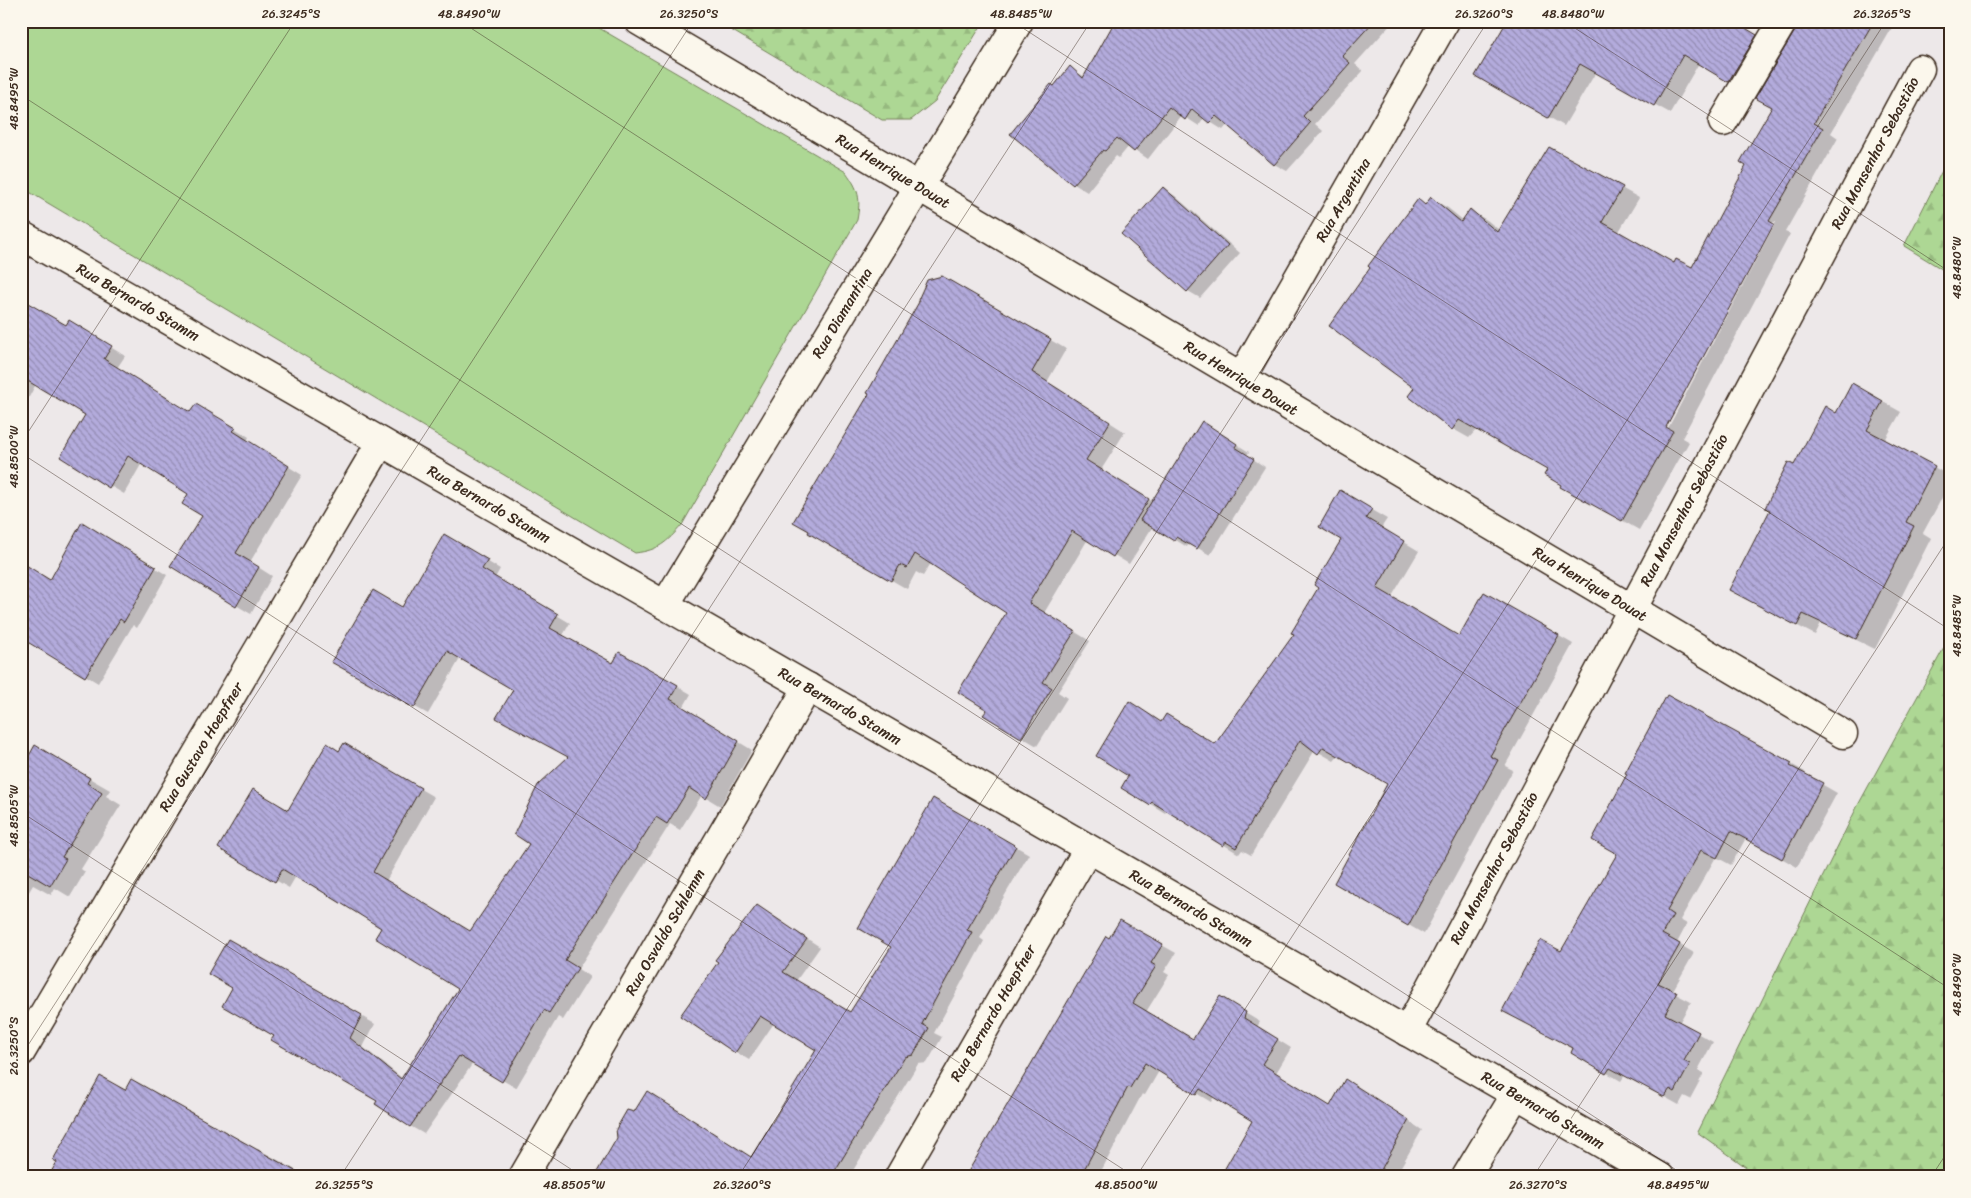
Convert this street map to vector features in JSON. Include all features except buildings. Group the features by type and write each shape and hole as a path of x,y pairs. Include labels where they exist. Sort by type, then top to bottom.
{"street":[{"name":"Rua Henrique Douat","path":"639,21 1843,734"},
{"name":"Rua Diamantina","path":"665,606 1019,21"},
{"name":"Rua Argentina","path":"1241,378 1445,21"},
{"path":"1723,122 1783,21"},
{"name":"Rua Monsenhor Sebastião","path":"1406,1032 1920,69"},
{"name":"Rua Bernardo Stamm","path":"21,235 1660,1177"},
{"name":"Rua Gustavo Hoepfner","path":"21,1052 381,442"},
{"name":"Rua Osvaldo Schlemm","path":"523,1177 808,687"},
{"name":"Rua Bernardo Hoepfner","path":"899,1177 1088,848"},
{"path":"1466,1177 1516,1094"}],"green space":[{"path":"21,21 587,21 846,172 854,184 858,195 857,220 682,525 662,545 635,553 21,187"},
{"path":"716,21 984,21 935,101 911,120 882,120"},
{"path":"1950,155 1950,274 1904,246"},
{"path":"1950,637 1950,1177 1760,1177 1697,1132 1857,807"}]}
